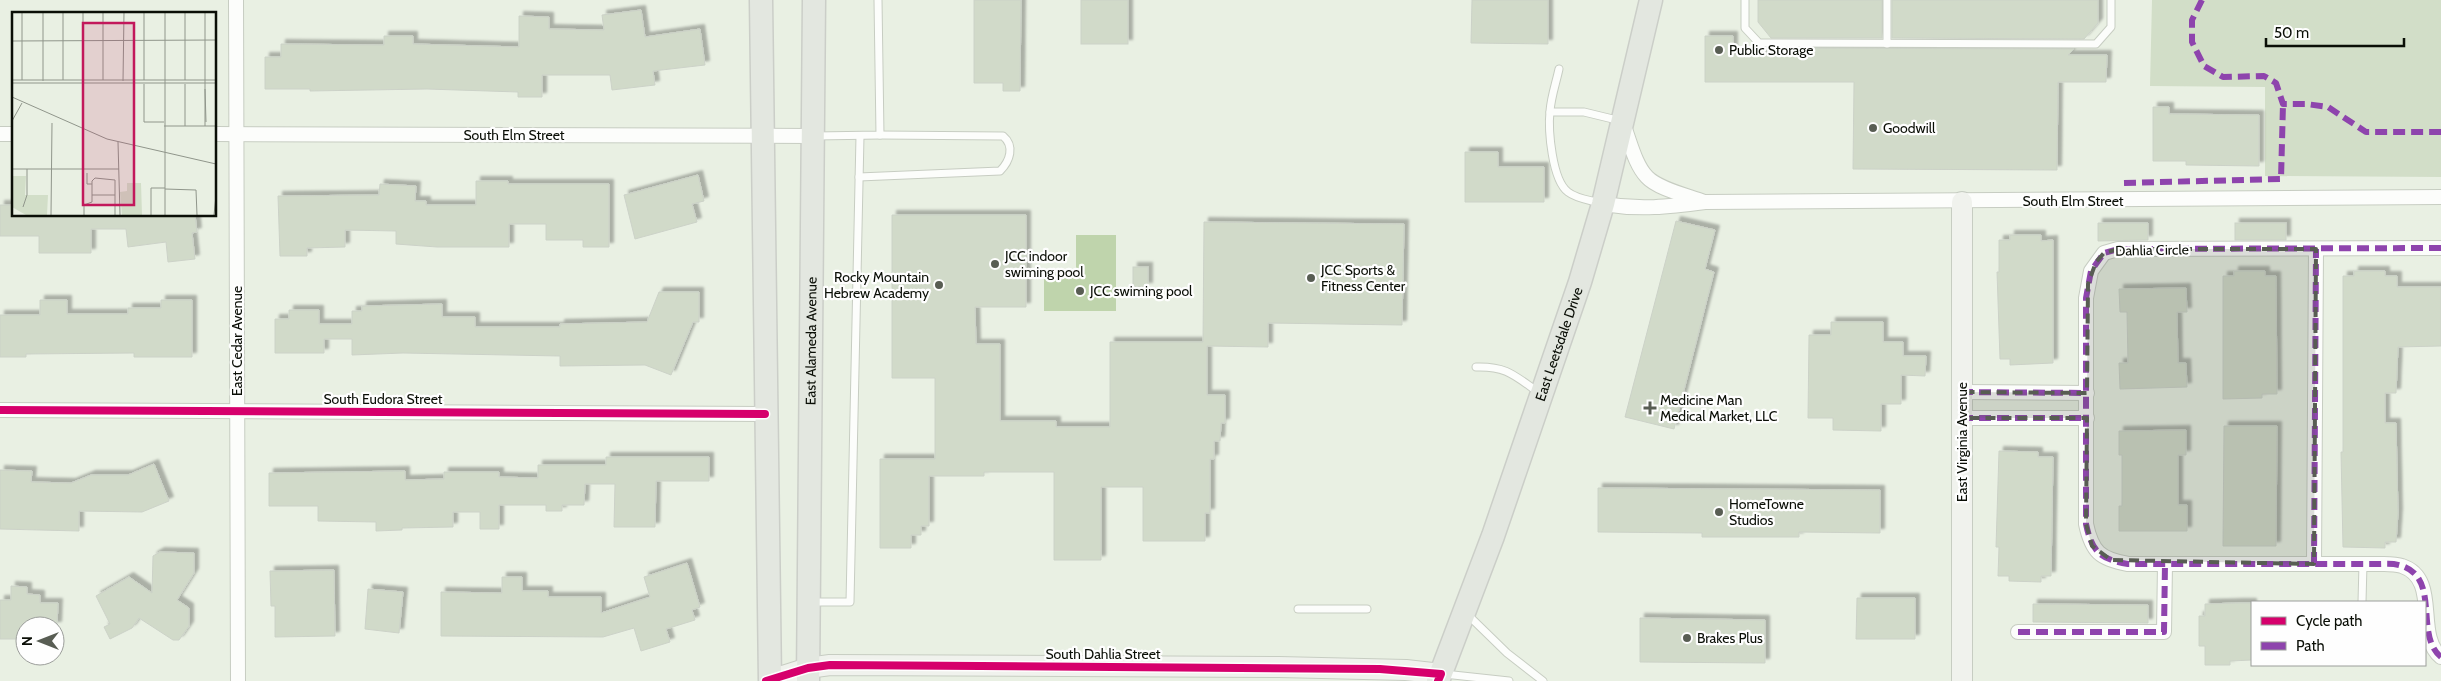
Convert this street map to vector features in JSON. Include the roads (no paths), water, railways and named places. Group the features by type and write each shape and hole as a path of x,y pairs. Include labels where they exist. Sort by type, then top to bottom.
{"main road":[{"path":"761,0 769,681"},
{"name":"East Alameda Avenue","path":"808,675 814,0"},
{"name":"East Leetsdale Drive","path":"1440,677 1466,612 1571,311 1603,204 1651,0"}],"street":[{"name":"East Cedar Avenue","path":"236,0 238,681"},
{"name":"South Elm Street","path":"1622,122 1640,167 1649,179 1659,185 1705,202"},
{"name":"South Elm Street","path":"216,134 813,136"},
{"name":"South Elm Street","path":"1603,204 1654,209 1705,202 1962,202 2441,197"},
{"name":"East Virginia Avenue","path":"1962,202 1962,681"},
{"name":"Dahlia Circle","path":"2441,248 2118,249 2104,252 2096,262 2088,284 2086,524 2092,546 2111,560 2128,564 2399,565 2416,572 2423,580 2429,602 2430,635 2436,653 2441,657"},
{"path":"2314,564 2316,249"},
{"path":"1961,392 2087,393"},
{"name":"South Eudora Street","path":"0,410 766,414"},
{"path":"1961,418 2087,418"},
{"path":"2018,632 2164,632 2165,564"},
{"name":"South Dahlia Street","path":"769,681 808,675 830,665 1269,666 1406,670 1440,677"}],"lane":[{"path":"878,0 880,135"},
{"path":"1745,0 1745,28 1759,43 1887,44 2096,44 2111,26 2111,0"},
{"path":"1887,0 1887,44"},
{"path":"1559,69 1550,112 1554,165 1558,180 1567,192 1576,197 1603,204"},
{"path":"1550,112 1584,112 1622,122"},
{"path":"813,136 1003,136 1008,140 1010,149 1008,163 1000,171 859,177"},
{"path":"809,602 850,602 860,136"},
{"path":"1476,368 1490,367 1508,370 1542,395"},
{"path":"2362,601 2363,564"},
{"path":"1298,610 1367,608"},
{"path":"1466,612 1506,653 1543,681"},
{"path":"1440,677 1509,681"}],"place":[{"name":"Public Storage","path":"1719,50"},
{"name":"Goodwill","path":"1873,128"},
{"name":"JCC indoor swiming pool","path":"995,264"},
{"name":"JCC Sports & Fitness Center","path":"1311,278"},
{"name":"Rocky Mountain Hebrew Academy","path":"939,285"},
{"name":"JCC swiming pool","path":"1080,291"},
{"name":"Medicine Man Medical Market, LLC","path":"1650,408"},
{"name":"HomeTowne Studios","path":"1719,512"},
{"name":"Brakes Plus","path":"1687,638"}]}
